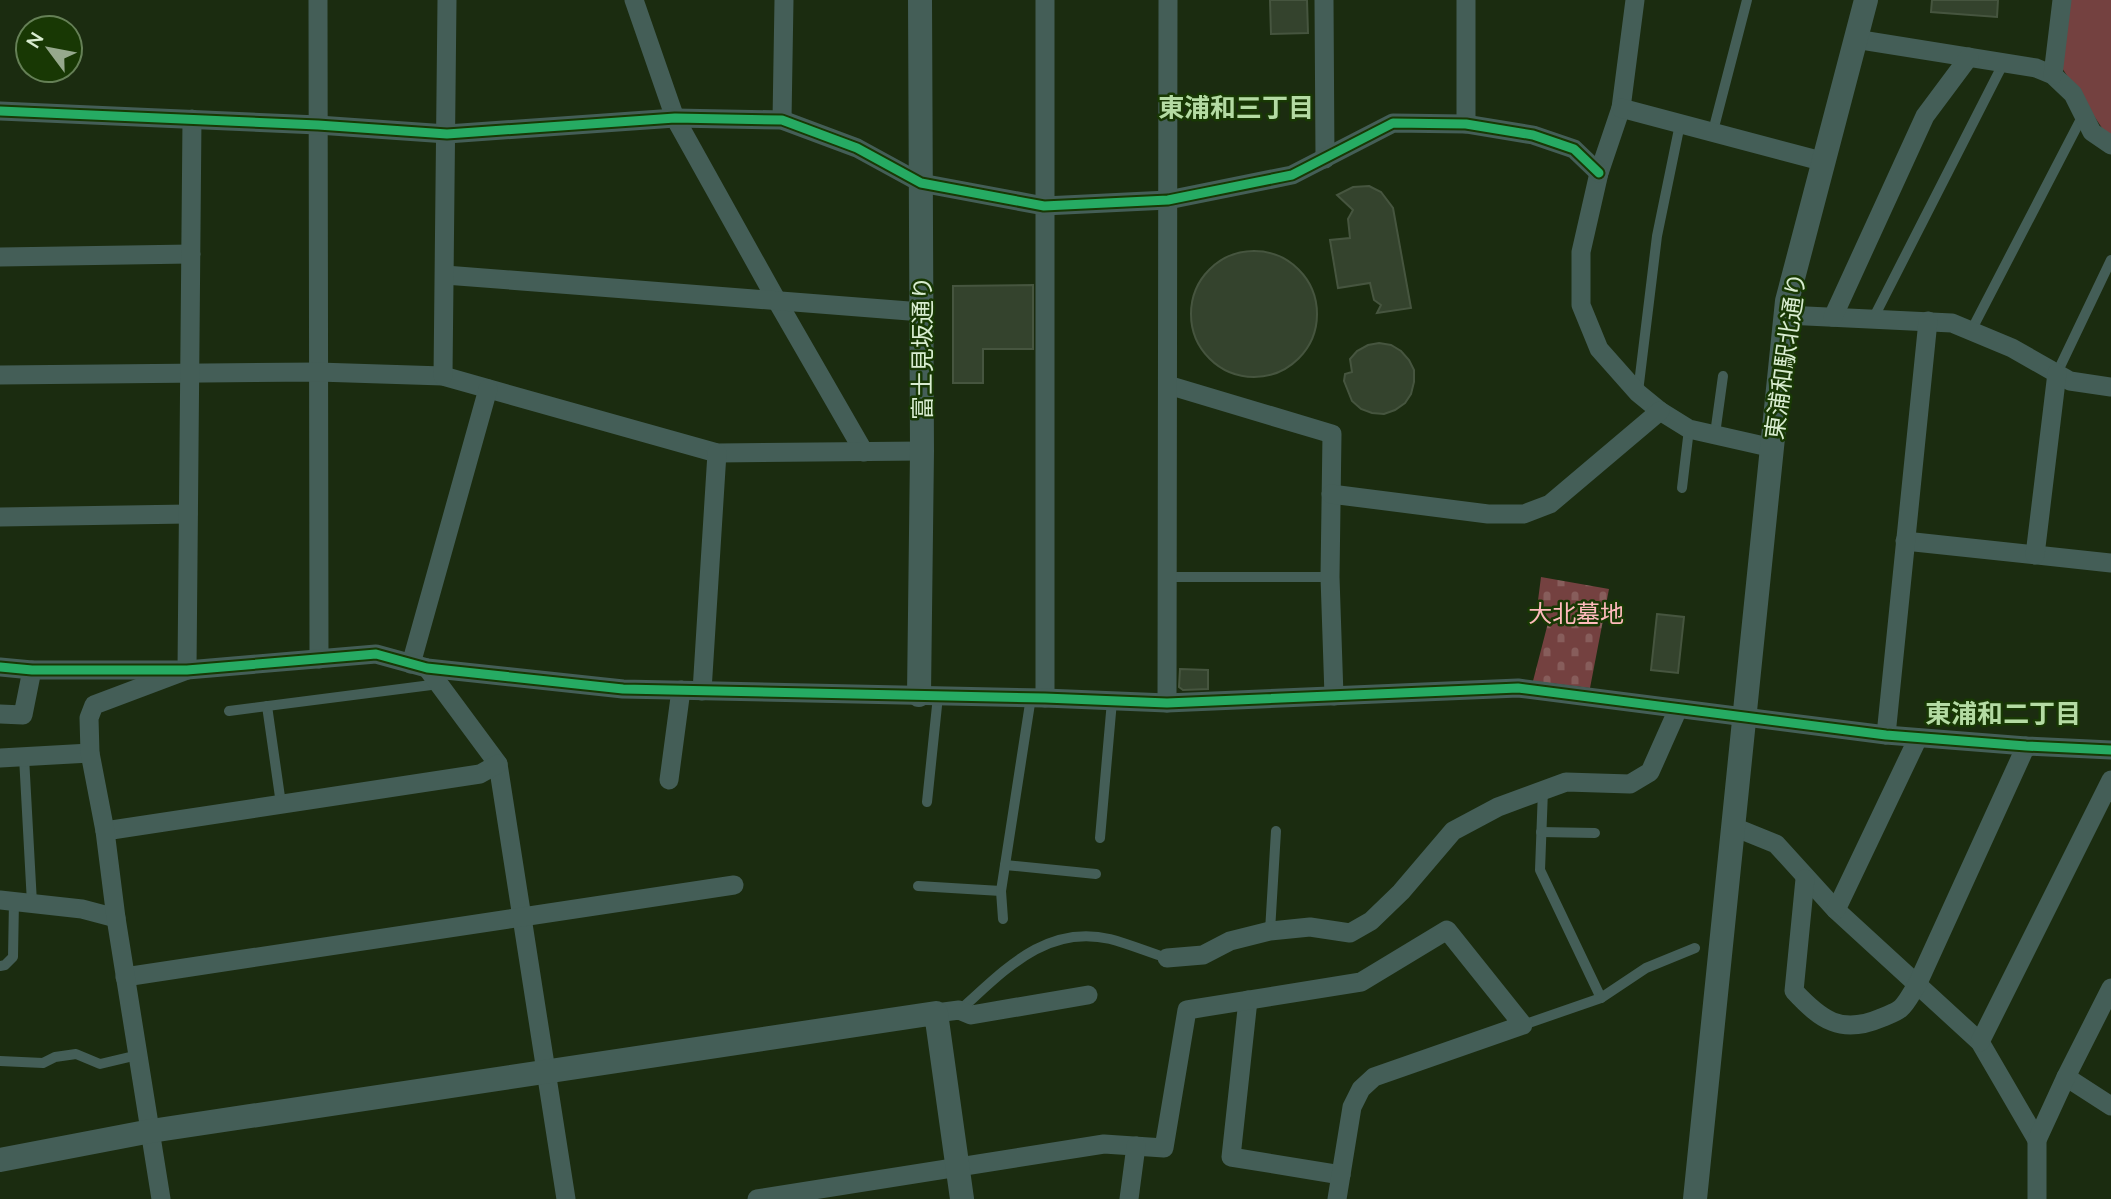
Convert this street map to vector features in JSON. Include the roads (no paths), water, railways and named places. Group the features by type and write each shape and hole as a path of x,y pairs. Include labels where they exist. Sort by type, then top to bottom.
{"street":[{"path":"318,0 319,659"},
{"path":"443,376 447,0"},
{"path":"634,0 676,118 864,452"},
{"path":"782,120 784,0"},
{"name":"富士見坂通り","path":"920,0 922,451 928,696"},
{"path":"1038,698 1045,0"},
{"path":"1167,703 1168,0"},
{"path":"1324,0 1325,159"},
{"path":"1466,0 1466,124"},
{"path":"1635,0 1621,108 1599,173 1581,252 1581,305 1599,349 1638,393 1660,411 1689,429 1773,448"},
{"name":"東浦和駅北通り","path":"1695,1199 1787,301 1866,0"},
{"path":"2053,75 2062,0"},
{"path":"1855,39 2036,68 2053,75 2073,94 2092,132 2111,145"},
{"path":"1833,317 1925,116 1969,57"},
{"path":"1621,108 1825,162"},
{"path":"0,111 318,125 447,134 676,118 782,120 857,148 921,183 1044,206 1168,200 1292,175 1393,123 1466,124 1533,135 1574,149 1599,173"},
{"path":"187,670 192,119"},
{"path":"0,257 191,254"},
{"path":"445,275 922,312"},
{"path":"1786,315 1952,323 2012,348 2070,381 2111,387"},
{"path":"1886,735 1928,321"},
{"path":"0,375 318,372 443,376 717,453 922,451"},
{"path":"2035,555 2057,373"},
{"path":"1168,385 1332,434 1330,577 1334,696"},
{"path":"419,666 488,389"},
{"path":"1331,494 1488,514 1524,514 1550,504 1660,411"},
{"path":"702,691 717,453"},
{"path":"0,517 188,514"},
{"path":"1905,541 2111,563"},
{"path":"0,667 32,670 187,670 376,654 419,666 623,689 1167,703 1518,688 1886,735 2111,750"},
{"path":"419,666 439,684 498,764 566,1199"},
{"path":"0,714 23,715 32,670"},
{"path":"160,1199 105,831 90,753 89,718 94,705 187,670"},
{"path":"669,780 681,690"},
{"path":"1167,958 1203,955 1230,941 1269,931 1310,927 1350,933 1371,921 1401,892 1453,831 1498,807 1566,782 1630,784 1650,772 1678,709"},
{"path":"1836,911 1918,738"},
{"path":"1805,879 1794,991 1812,1010 1828,1021 1847,1026 1864,1025 1900,1009 1917,985 2026,746"},
{"path":"0,758 90,753"},
{"path":"105,831 480,774 498,764"},
{"path":"1980,1042 2111,779"},
{"path":"1734,827 1776,844 1836,911 1980,1042 2037,1140"},
{"path":"125,977 523,919 734,885"},
{"path":"16,901 82,909 116,918"},
{"path":"757,1199 1104,1144 1164,1148 1186,1010 1361,982 1447,930 1523,1025 1374,1077 1361,1089 1352,1107 1337,1199"},
{"path":"2037,1199 2037,1140 2111,988"},
{"path":"0,1160 151,1131 948,1012 971,1015 1088,995"},
{"path":"1248,1000 1231,1157 1341,1175"},
{"path":"948,1012 957,1167 962,1199"},
{"path":"2066,1077 2111,1106"},
{"path":"1129,1199 1136,1146"}],"lane":[{"path":"1713,131 1747,0"},
{"path":"1873,319 2003,64"},
{"path":"1971,331 2083,115"},
{"path":"1638,393 1657,236 1680,124"},
{"path":"2057,373 2111,260"},
{"path":"1715,434 1723,376"},
{"path":"1682,488 1689,429"},
{"path":"1168,577 1330,577"},
{"path":"229,711 439,684"},
{"path":"927,802 928,696"},
{"path":"1003,919 1001,891 1005,865 1038,698"},
{"path":"1100,838 1112,701"},
{"path":"267,706 281,804"},
{"path":"0,966 13,957 24,757"},
{"path":"1544,790 1539,870 1601,998"},
{"path":"1269,931 1276,831"},
{"path":"1541,832 1595,833"},
{"path":"1005,865 1096,874"},
{"path":"918,886 1001,891"},
{"path":"948,1012 1042,944 1061,939 1108,939 1167,958"},
{"path":"1523,1025 1601,998 1646,968 1695,948"},
{"path":"0,1061 43,1063 55,1057 76,1054 100,1063 138,1055"}],"district":[{"name":"東浦和三丁目","path":"1236,107"},
{"name":"東浦和二丁目","path":"2003,713"}],"park label":[{"name":"大北墓地","path":"1576,613"}]}
